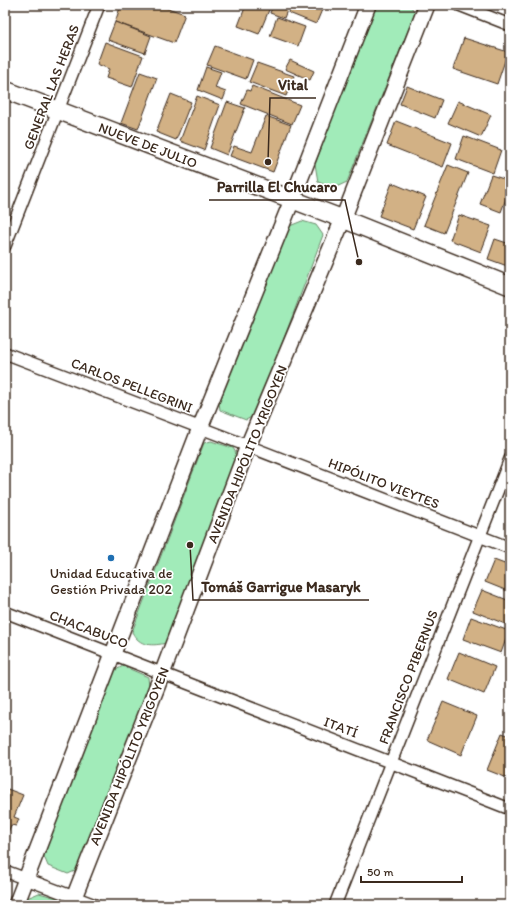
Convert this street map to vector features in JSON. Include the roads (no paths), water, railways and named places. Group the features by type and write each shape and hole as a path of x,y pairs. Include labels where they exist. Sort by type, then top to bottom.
{"main road":[{"path":"16,905 200,428 292,200 368,5"},
{"name":"AVENIDA HIPÓLITO YRIGOYEN","path":"72,901 162,674 248,446 343,219 427,5"},
{"name":"NUEVE DE JULIO","path":"5,90 343,219 510,286"}],"street":[{"name":"GENERAL LAS HERAS","path":"5,246 99,5"},
{"path":"459,5 510,25"},
{"name":"CARLOS PELLEGRINI","path":"5,353 248,446"},
{"name":"HIPÓLITO VIEYTES","path":"248,446 510,548"},
{"name":"FRANCISCO PIBERNUS","path":"335,905 510,459"},
{"name":"CHACABUCO","path":"5,612 162,674"},
{"name":"ITATÍ","path":"162,674 510,809"},
{"path":"5,871 27,879 72,901 95,905"}],"place":[{"name":"Vital","path":"268,162"},
{"name":"Parrilla El Chucaro","path":"359,262"},
{"name":"Tomáš Garrigue Masaryk","path":"190,545"},
{"name":"Unidad Educativa de Gestión Privada 202","path":"111,558"}]}
